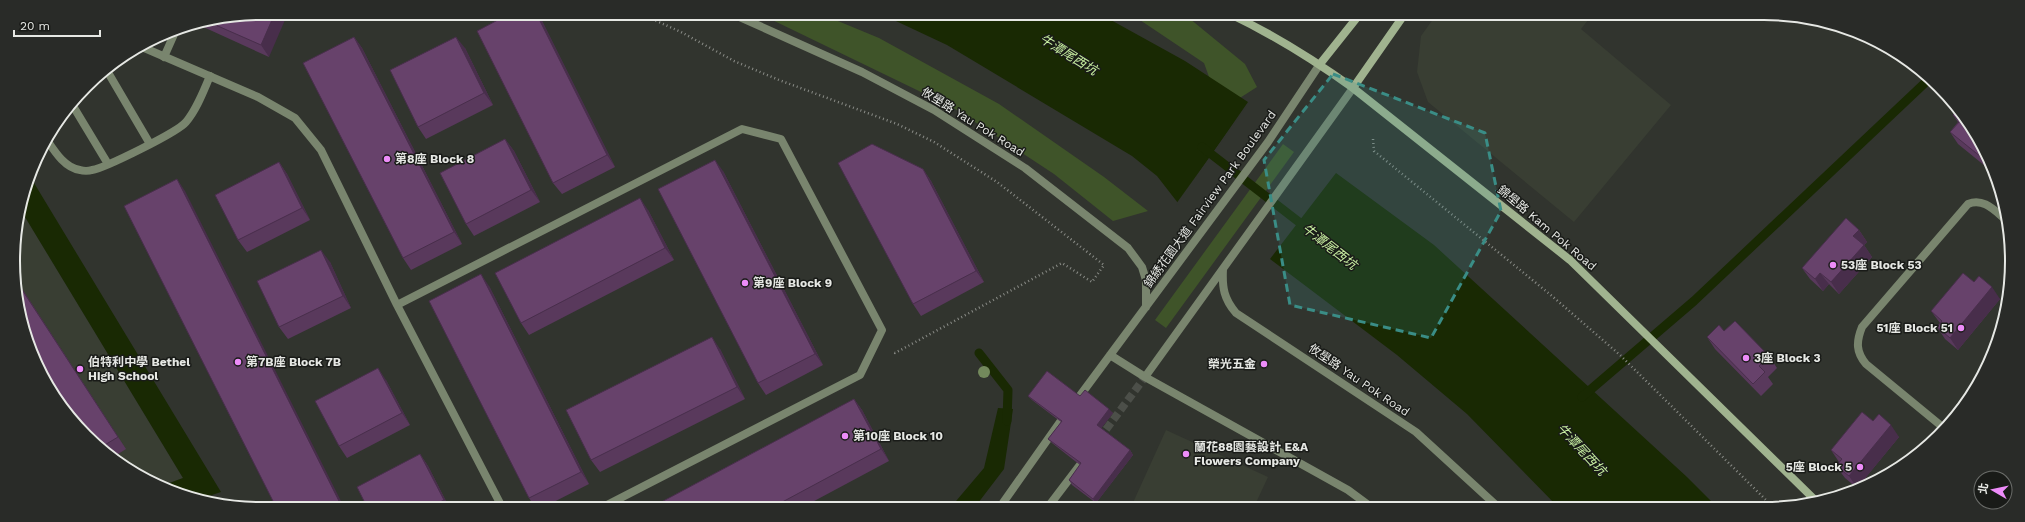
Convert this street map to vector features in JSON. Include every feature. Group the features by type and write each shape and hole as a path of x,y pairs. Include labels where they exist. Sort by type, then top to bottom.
{"street":[{"name":"攸壆路 Yau Pok Road","path":"746,20 862,72 921,103 1025,168 1128,248 1142,267 1146,280 1146,307"},
{"name":"錦壆路 Kam Pok Road","path":"1243,20 1266,31 1320,64 1353,88 1570,260 1812,497"},
{"name":"錦綉花園大道 Fairview Park Boulevard","path":"1079,397 1200,235 1285,117 1320,64 1354,20"},
{"path":"1145,376 1401,20"},
{"path":"164,57 173,37"},
{"path":"146,49 258,97 295,118 321,150 397,305 499,502"},
{"path":"109,74 150,144"},
{"path":"50,144 65,163 79,170 93,170 108,164 174,132 185,124 194,113 210,76"},
{"path":"75,109 108,164"},
{"path":"397,305 742,129 781,139 882,330 860,375 613,502"},
{"path":"1940,425 1866,364 1859,355 1857,346 1858,335 1862,327 1968,204 1975,202 1983,203 2000,216"},
{"name":"攸壆路 Yau Pok Road","path":"1223,269 1222,287 1227,303 1236,313 1416,432 1493,502"},
{"path":"1110,355 1348,490 1364,502"},
{"path":"1004,502 1060,422"},
{"path":"1052,502 1080,465"}],"path":[{"path":"654,20 681,32 734,61 779,80 897,124 934,142 997,182 1104,265 1092,282 1062,263 895,353 875,344"},
{"path":"1373,139 1374,151 1552,296 1620,355 1768,502"}],"highlighted area":[{"path":"1333,74 1485,133 1501,211 1431,338 1290,305 1264,160"}],"shaded area":[{"path":"772,20 836,20 879,38 999,104 1104,177 1148,211 1113,221 1054,174 952,107"},
{"path":"1140,20 1191,20 1245,64 1257,87 1221,110 1204,63"},
{"path":"1432,20 1588,20 1581,29 1671,105 1574,222 1428,102 1417,72 1421,36"},
{"path":"1283,144 1294,152 1166,328 1155,320"},
{"name":"伯特利中學 Bethel High School","path":"25,216 183,478 168,484 140,470 114,452 80,420 52,382 38,353 28,323 22,292 20,261"},
{"name":"蘭花88園藝設計 E&A Flowers Company","path":"1166,430 1268,477 1256,502 1133,502"}],"water":[{"path":"894,20 1111,20 1185,61 1248,102 1178,203 1157,176 1132,156 947,45"},
{"path":"1336,173 1434,245 1687,477 1712,502 1553,502 1467,414 1397,355 1270,259"},
{"path":"34,182 221,492 209,496 168,484 183,478 25,216"},
{"path":"998,408 1013,409 1004,469 979,502 955,502 984,468"}],"pier":[{"path":"1250,101 1179,204 1176,205 1176,204"}],"building":[{"path":"272,20 261,45 215,25 230,22"},
{"path":"498,20 540,20 607,155 553,183 477,31"},
{"name":"第8座 Block 8","path":"354,37 454,232 403,258 303,63"},
{"name":"第8座 Block 8","path":"456,37 484,93 418,127 390,70"},
{"path":"1960,121 1982,157 1950,132"},
{"name":"第8座 Block 8","path":"505,139 531,190 466,224 440,173"},
{"path":"872,144 923,169 976,271 913,304 838,163"},
{"name":"第9座 Block 9","path":"715,160 815,354 758,383 658,189"},
{"path":"279,162 302,208 238,240 215,195"},
{"name":"第7B座 Block 7B","path":"177,179 339,502 273,502 124,206"},
{"path":"640,198 665,248 521,323 495,273"},
{"path":"1846,218 1859,230 1853,236 1864,245 1831,282 1820,273 1815,279 1802,268"},
{"name":"第7B座 Block 7B","path":"321,250 343,296 279,327 257,281"},
{"path":"1963,273 1974,282 1979,276 1992,287 1950,338 1937,327 1942,321 1931,311"},
{"path":"481,274 581,472 529,498 429,301"},
{"path":"22,289 118,437 105,445 80,420 52,382 38,353 28,323"},
{"name":"3座 Block 3","path":"1735,321 1769,356 1759,366 1765,372 1753,384 1707,337 1719,325 1724,331"},
{"path":"712,337 737,387 591,460 566,410"},
{"name":"第7B座 Block 7B","path":"378,368 402,413 339,446 315,401"},
{"path":"1047,371 1080,396 1085,390 1109,409 1097,425 1130,450 1093,499 1069,480 1081,463 1048,439 1062,421 1028,396"},
{"name":"第10座 Block 10","path":"854,399 881,449 782,502 661,502"},
{"path":"1862,412 1873,421 1879,414 1891,425 1849,476 1836,466 1842,459 1831,450"},
{"path":"420,454 444,500 440,502 364,502 357,487"}],"waterway":[{"path":"1582,397 1694,301 1925,82"},
{"name":"牛潭尾西坑","path":"1202,147 1308,229"},
{"path":"979,353 1008,390 1007,421"}],"tunnel":[{"path":"1099,439 1145,377"}],"place":[{"name":"第8座 Block 8","path":"387,159"},
{"name":"53座 Block 53","path":"1833,265"},
{"name":"第9座 Block 9","path":"745,283"},
{"name":"51座 Block 51","path":"1961,328"},
{"name":"3座 Block 3","path":"1746,358"},
{"name":"第7B座 Block 7B","path":"238,362"},
{"name":"榮光五金","path":"1264,364"},
{"name":"伯特利中學 Bethel High School","path":"80,369"},
{"name":"第10座 Block 10","path":"845,436"},
{"name":"蘭花88園藝設計 E&A Flowers Company","path":"1186,454"},
{"name":"5座 Block 5","path":"1860,467"}]}
